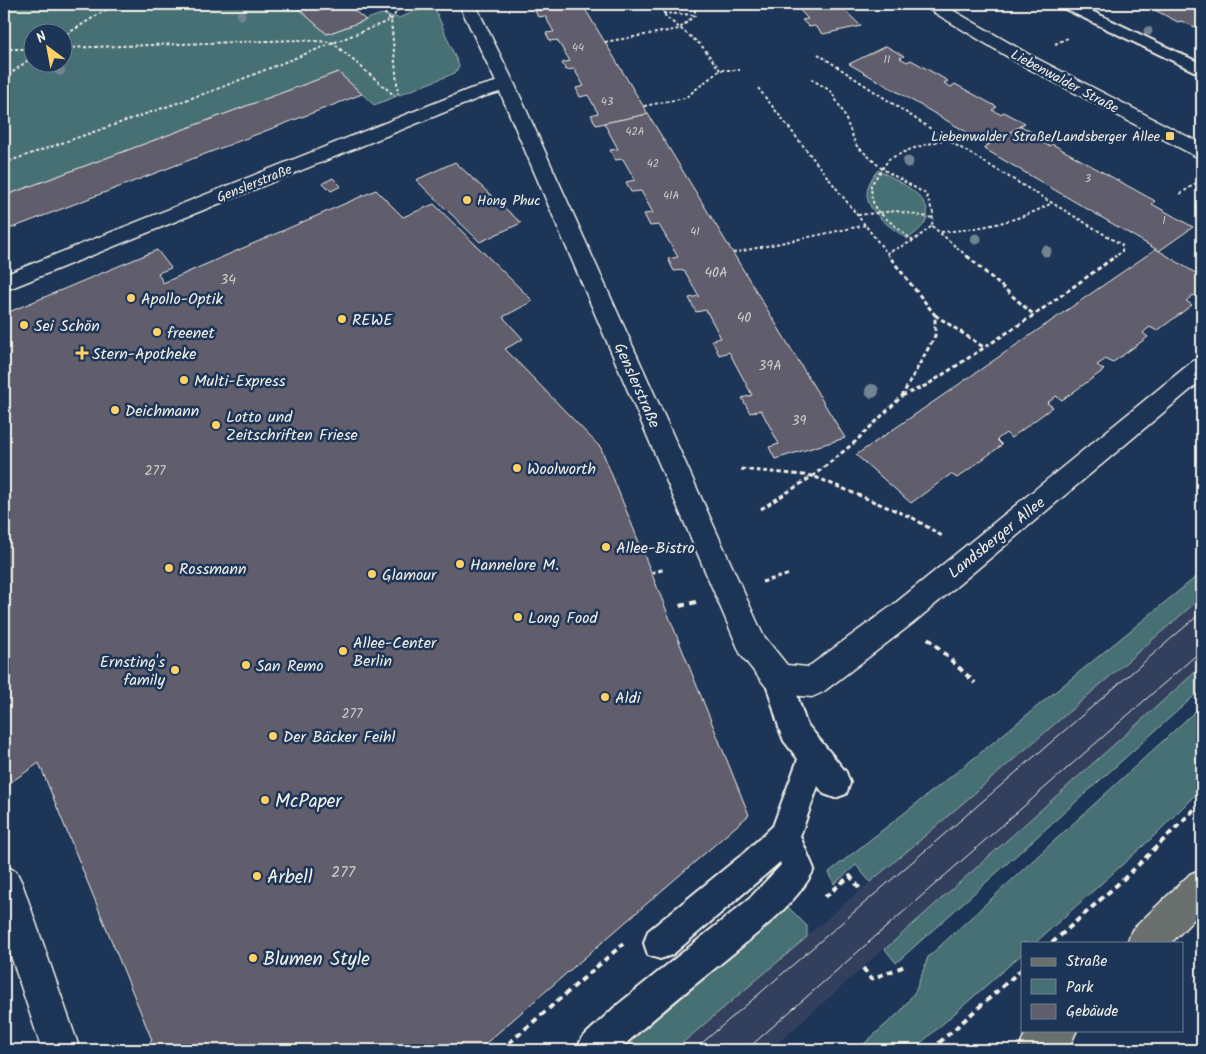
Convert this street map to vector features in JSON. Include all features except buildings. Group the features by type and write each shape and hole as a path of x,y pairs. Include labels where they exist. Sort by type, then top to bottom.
{"main road":[{"path":"1146,942 1202,886"},
{"path":"1038,1050 1056,1032"}],"street":[{"name":"Genslerstraße","path":"467,4 506,85 752,644 779,679"},
{"name":"Liebenwalder Straße","path":"931,4 1024,59 1202,152"},
{"name":"Genslerstraße","path":"4,283 476,93 506,85"},
{"name":"Landsberger Allee","path":"779,679 812,682 903,614 1202,367"},
{"path":"4,883 61,1050"}],"lane":[{"path":"1066,4 1202,70"},
{"path":"779,679 794,730 835,783"},
{"path":"660,943 754,865 785,836 814,756"},
{"path":"594,1050 628,1018 760,910 798,869 785,836"}],"path":[{"path":"72,31 115,4"},
{"path":"72,48 297,40 332,42 399,99 391,20 377,4"},
{"path":"4,163 212,90 391,20 402,4"},
{"path":"660,4 663,13 678,29 699,42 720,70"},
{"path":"605,42 678,29 694,14 695,4"},
{"path":"663,13 694,14"},
{"path":"4,49 22,49"},
{"path":"818,54 946,139 1122,245 1122,252 1034,315 928,385 902,396"},
{"path":"4,80 22,66"},
{"path":"644,106 685,98 720,70 740,70"},
{"path":"811,79 831,91 843,112 856,145 882,168 926,194 933,218 932,226 913,241 887,253"},
{"path":"758,88 935,315 984,348"},
{"path":"913,241 876,210 872,199 871,185 889,159 911,149 946,139"},
{"path":"1180,194 1202,179"},
{"path":"940,232 978,230 1035,213 1052,203"},
{"path":"858,214 876,210 897,210 933,218"},
{"path":"733,253 866,225"},
{"path":"932,226 1034,315"},
{"path":"761,509 813,476 855,442 902,396 935,336 935,315"},
{"path":"741,469 813,476 912,518 943,537"},
{"path":"651,573 665,569"},
{"path":"1053,942 1129,874 1202,802"},
{"path":"863,968 870,979 904,966"},
{"path":"931,1050 1021,970"}],"shaded area":[{"path":"1202,597 1202,666 770,1050 674,1050"}],"green space":[{"path":"4,4 293,4 327,34 381,14 398,18 423,9 435,9 459,66 455,73 374,105 338,72 4,196"},
{"path":"878,170 913,191 927,208 927,218 921,228 907,239 879,218 868,201 867,192 870,182"},
{"path":"1202,572 1202,597 912,847 870,882 856,865 834,884 829,872 963,767"},
{"path":"1202,666 1202,689 896,963 885,949"},
{"path":"1202,705 1202,788 1152,838 1036,942 1021,942 1021,955 913,1050 857,1050 901,1011 916,990 928,957"},
{"path":"783,902 807,926 807,937 674,1050 603,1050 721,964"}],"tram line":[{"path":"694,1050 1202,612"},
{"path":"746,1050 1202,650"}],"place":[{"name":"Liebenwalder Straße/Landsberger Allee","path":"1170,136"},
{"name":"Hong Phuc","path":"467,200"},
{"name":"Apollo-Optik","path":"131,298"},
{"name":"REWE","path":"342,319"},
{"name":"Sei Schön","path":"24,325"},
{"name":"freenet","path":"157,332"},
{"name":"Stern-Apotheke","path":"82,353"},
{"name":"Multi-Express","path":"184,380"},
{"name":"Deichmann","path":"115,410"},
{"name":"Lotto und Zeitschriften Friese","path":"216,425"},
{"name":"Woolworth","path":"517,468"},
{"name":"Allee-Bistro","path":"606,547"},
{"name":"Hannelore M.","path":"460,564"},
{"name":"Rossmann","path":"169,568"},
{"name":"Glamour","path":"372,574"},
{"name":"Long Food","path":"518,617"},
{"name":"Allee-Center Berlin","path":"343,651"},
{"name":"San Remo","path":"246,665"},
{"name":"Ernsting's family","path":"175,670"},
{"name":"Aldi","path":"605,697"},
{"name":"Der Bäcker Feihl","path":"273,736"},
{"name":"McPaper","path":"265,800"},
{"name":"Arbell","path":"257,876"},
{"name":"Blumen Style","path":"253,958"}]}
